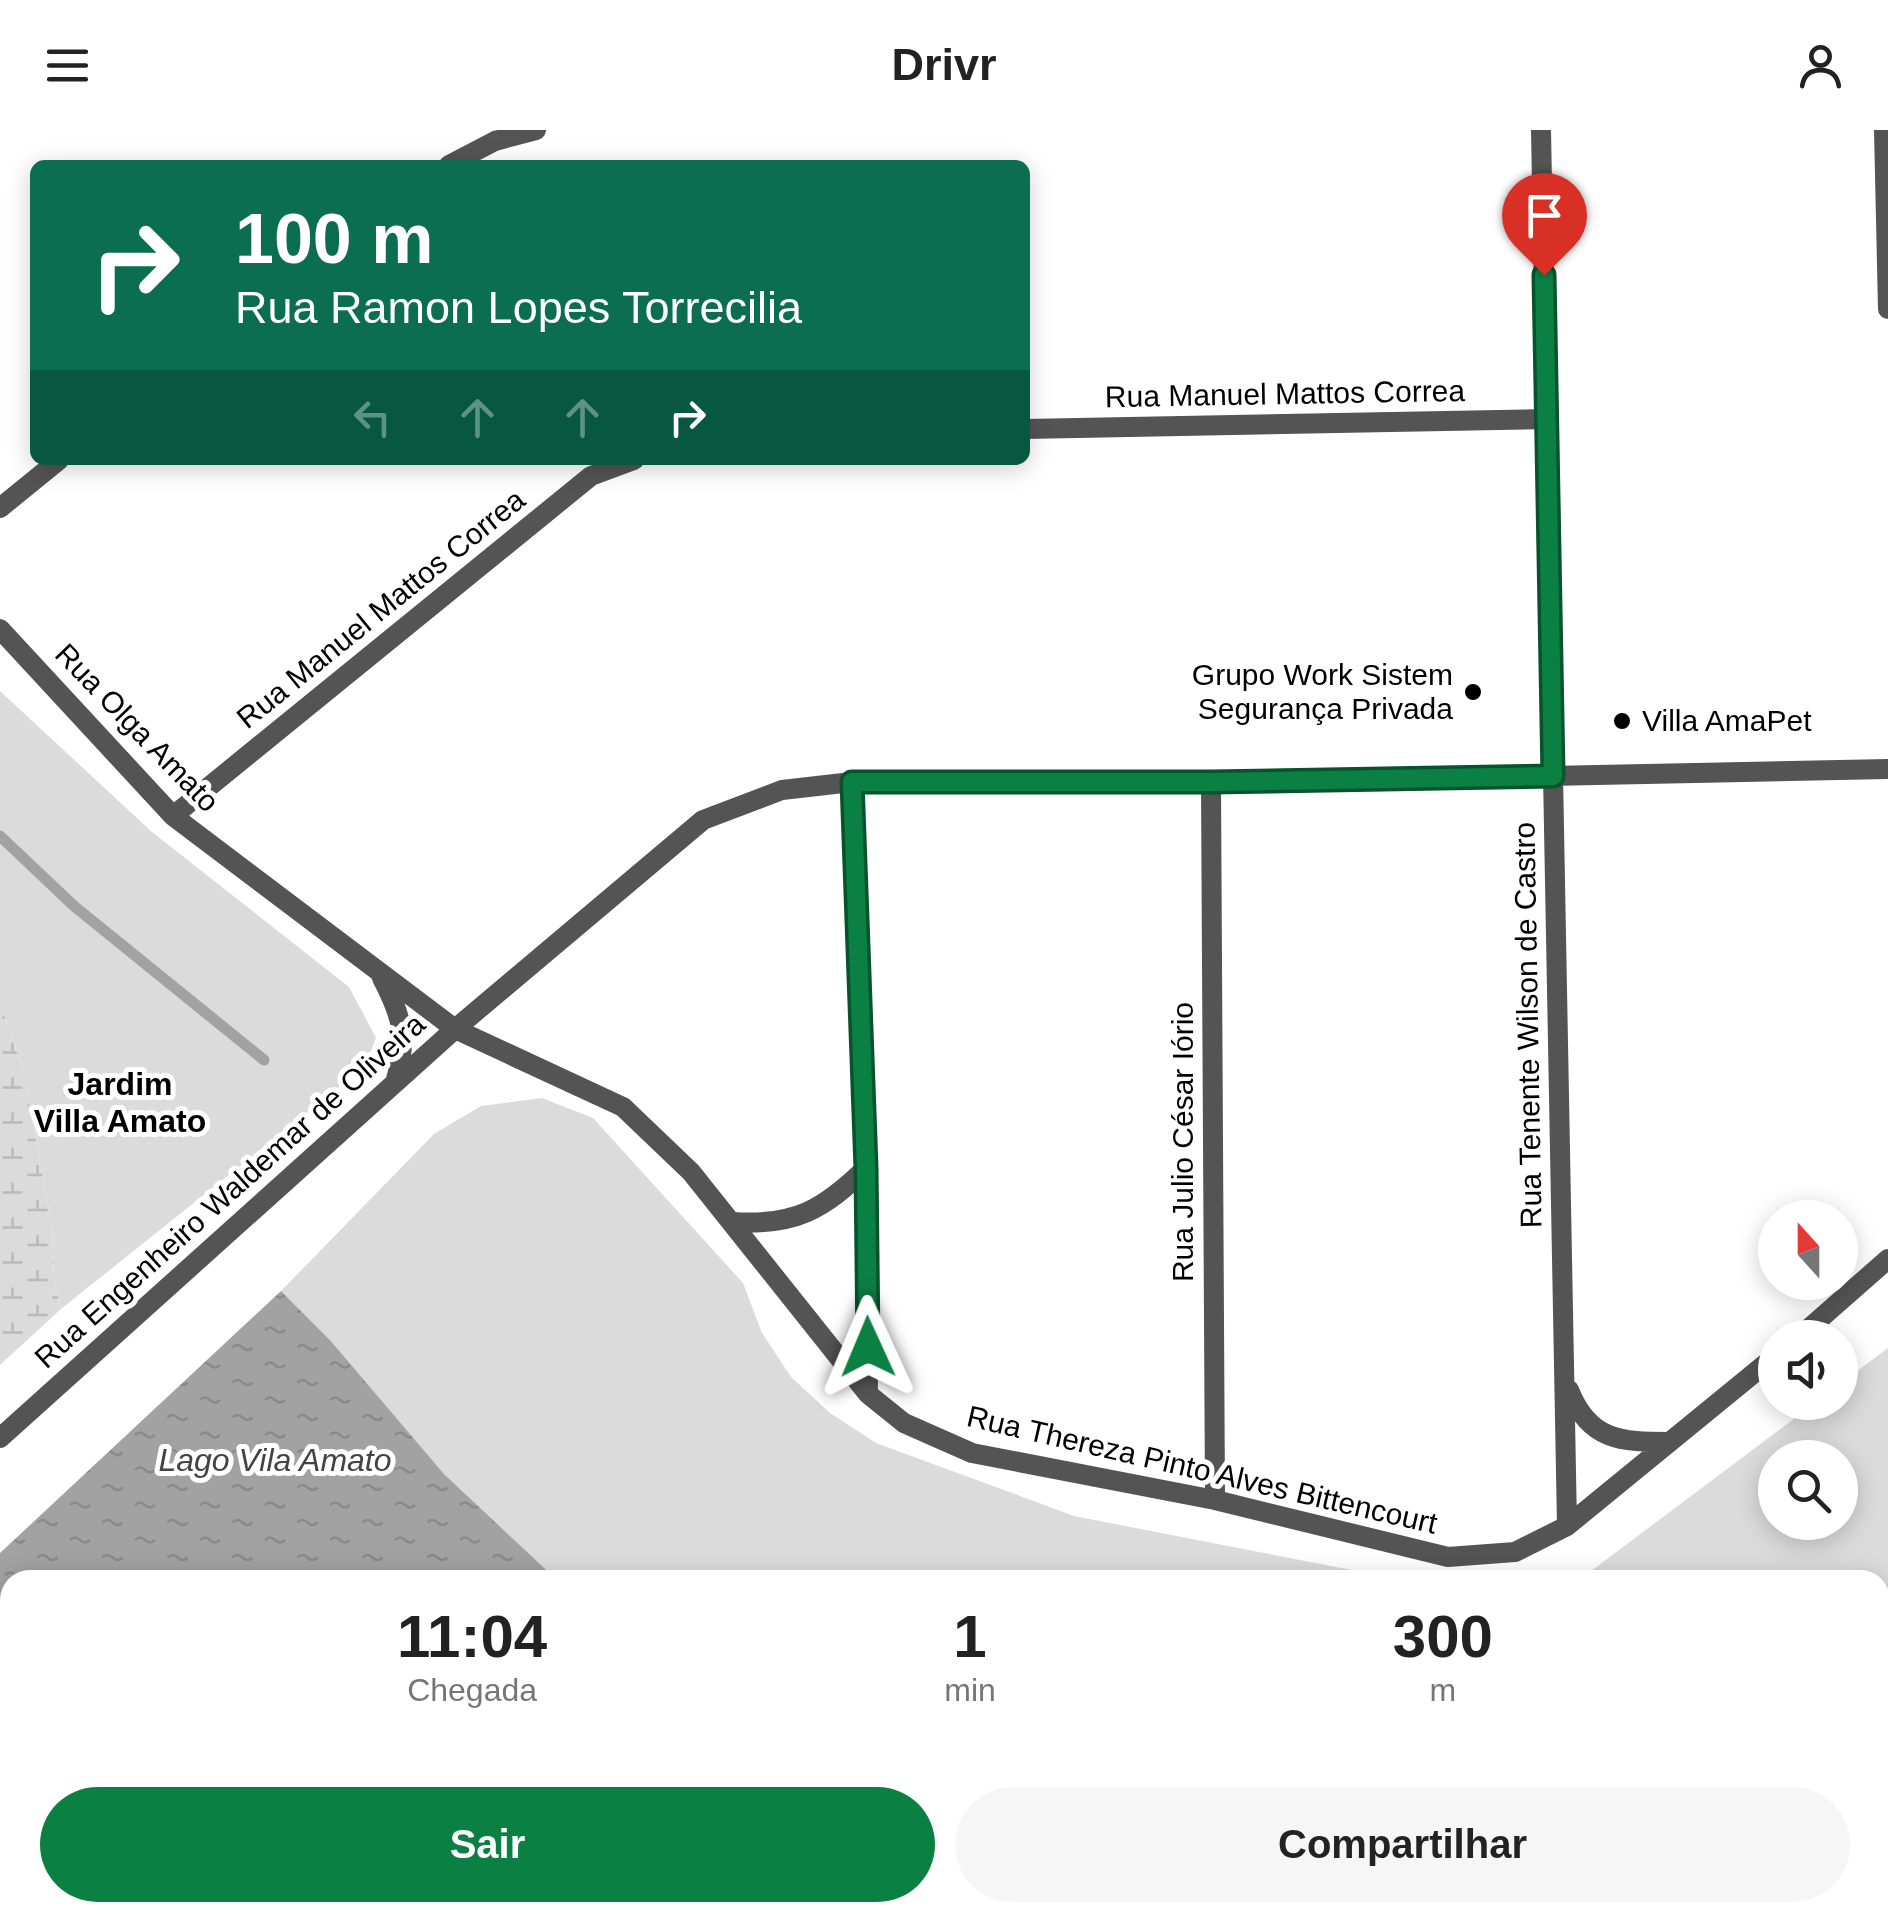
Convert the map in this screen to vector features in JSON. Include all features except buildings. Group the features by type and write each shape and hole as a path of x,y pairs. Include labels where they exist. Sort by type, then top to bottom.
{"street":[{"path":"459,160 495,141 536,130"},
{"name":"Rua Tenente Wilson de Castro","path":"1542,130 1567,1526"},
{"path":"1884,130 1888,309"},
{"name":"Rua Manuel Mattos Correa","path":"1030,430 1547,420"},
{"path":"0,508 53,465"},
{"name":"Rua Manuel Mattos Correa","path":"173,816 591,476 621,465"},
{"name":"Rua Olga Amato","path":"0,630 173,816 455,1029"},
{"name":"Rua Engenheiro Waldemar de Oliveira","path":"0,1438 455,1029 703,820 782,790 852,782 1211,782 1888,769"},
{"path":"852,782 866,1168 868,1394"},
{"name":"Rua Julio César Iório","path":"1211,782 1215,1500"},
{"name":"Rua Olga Amato","path":"378,972 396,1004 405,1038 396,1083"},
{"name":"Rua Thereza Pinto Alves Bittencourt","path":"455,1029 623,1107 691,1172 868,1394 904,1423 972,1454 1215,1500 1448,1556 1515,1552 1567,1526"},
{"path":"733,1222 768,1224 807,1212 834,1199 866,1168"},
{"path":"1819,1320 1888,1259"},
{"path":"1567,1526 1758,1370"},
{"name":"Rua Tenente Wilson de Castro","path":"1565,1378 1576,1408 1602,1435 1631,1442 1670,1442"}],"green space":[{"path":"0,691 152,832 349,987 376,1038 365,1066 61,1309 54,1282 52,1227 23,1070 0,1003"},
{"path":"0,1003 23,1070 52,1227 54,1282 61,1309 0,1365"},
{"path":"542,1098 593,1118 743,1283 762,1333 791,1377 830,1413 876,1443 1074,1516 1352,1570 546,1570 444,1474 330,1340 281,1291 434,1134 481,1106"},
{"path":"1888,1348 1888,1570 1592,1570 1758,1446 1758,1540 1858,1540 1858,1440 1766,1440 1792,1420 1858,1420 1858,1370"}],"water":[{"name":"Lago Vila Amato","path":"281,1291 330,1340 444,1474 546,1570 0,1570 0,1553"}],"waterway":[{"path":"0,836 74,906 264,1060"}],"place":[{"name":"Grupo Work Sistem Segurança Privada","path":"1473,692"},
{"name":"Villa AmaPet","path":"1622,721"}],"district":[{"name":"Jardim Villa Amato","path":"120,1102"}],"route":[{"path":"868,1347 866,1168 852,782 1211,782 1553,776 1544,275"}]}
